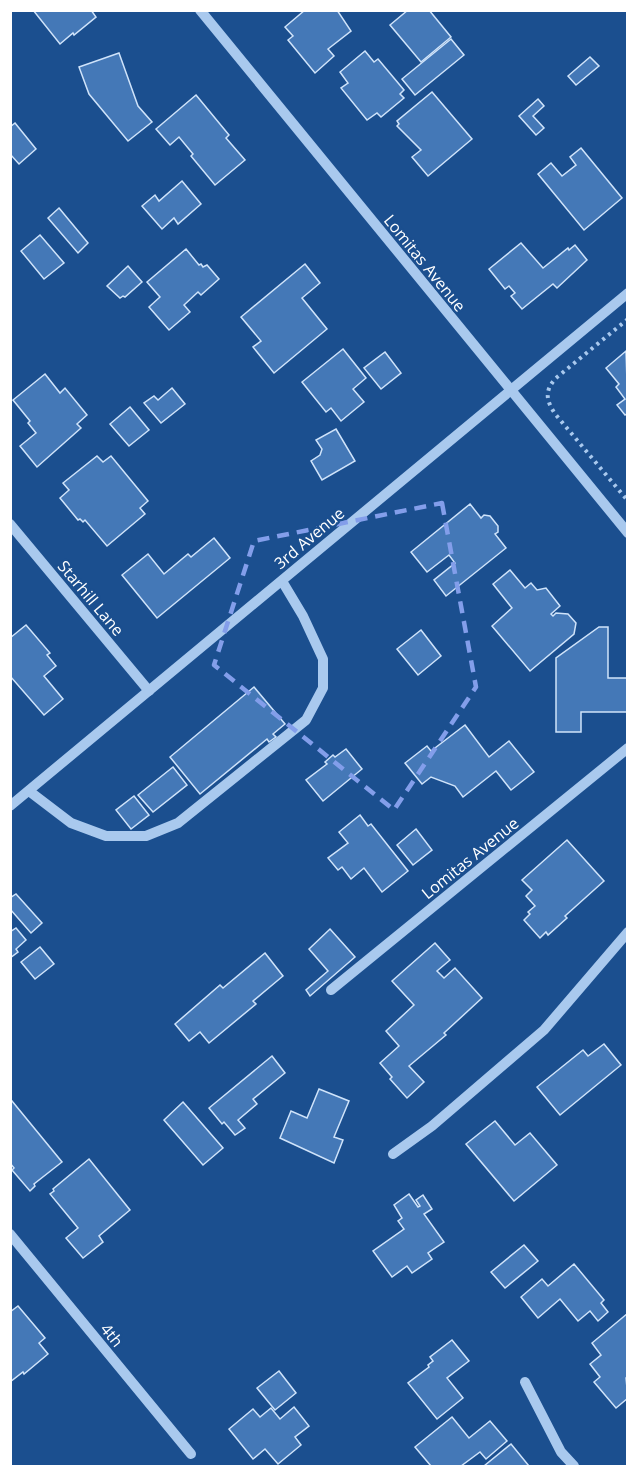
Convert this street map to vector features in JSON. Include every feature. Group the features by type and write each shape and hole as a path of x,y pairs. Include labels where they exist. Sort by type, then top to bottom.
{"street":[{"path":"203,14 216,10"},
{"name":"Lomitas Avenue","path":"203,14 627,533"},
{"name":"3rd Avenue","path":"10,806 627,293"},
{"name":"Starhill Lane","path":"10,524 149,691"},
{"path":"29,791 71,823 106,836 146,836 178,823 306,720 323,688 323,659 303,616 282,581"},
{"name":"Lomitas Avenue","path":"331,990 627,748"},
{"path":"393,1154 432,1126 544,1030 627,932"},
{"name":"4th","path":"10,1234 191,1454"},
{"path":"525,1382 561,1452 574,1467"}],"path":[{"path":"627,319 556,378 546,394 556,415 627,501"}],"highlighted area":[{"path":"442,503 476,687 394,810 214,665 254,541"}],"building":[{"path":"33,10 91,10 96,17 60,44"},
{"path":"305,10 337,10 351,31 328,49 334,56 315,73 288,40 293,36 285,27"},
{"path":"408,10 429,10 451,37 421,62 390,25"},
{"path":"451,39 464,55 415,95 402,79"},
{"path":"365,51 374,62 378,59 404,90 400,94 404,98 381,117 377,113 367,120 341,88 348,83 340,72"},
{"path":"119,53 138,106 152,122 128,141 89,94 79,67"},
{"path":"590,57 599,66 576,85 568,76"},
{"path":"432,92 472,139 428,176 412,157 421,150 397,126 399,124 397,121"},
{"path":"196,95 229,135 226,138 245,160 215,185 179,137 170,145 156,129"},
{"path":"538,99 544,106 533,116 544,128 536,135 519,116"},
{"path":"15,123 36,149 19,164 10,154 10,127"},
{"path":"581,148 622,198 584,230 538,174 551,163 562,176 576,165 570,157"},
{"path":"182,181 201,204 178,224 174,218 162,229 142,206 155,195 159,201"},
{"path":"59,208 88,243 78,253 48,218"},
{"path":"40,235 64,263 44,279 21,251"},
{"path":"521,243 543,268 575,245 587,260 557,288 553,284 522,309 511,296 515,293 509,286 505,289 489,269"},
{"path":"186,249 199,265 203,267 207,265 219,279 201,295 198,292 184,305 190,312 169,330 149,307 160,297 147,282"},
{"path":"305,264 320,283 302,298 327,329 274,373 253,347 261,341 241,317"},
{"path":"128,266 142,282 125,297 120,298 107,286"},
{"path":"343,349 366,378 353,389 364,402 341,421 331,408 326,412 302,382"},
{"path":"626,351 628,413 625,415 617,405 625,399 616,387 619,384 606,368"},
{"path":"385,352 401,373 381,389 364,368"},
{"path":"45,374 60,393 65,388 87,415 77,424 81,428 37,467 20,446 36,433 28,423 30,421 13,400"},
{"path":"172,388 185,404 161,423 144,403 154,396 158,400"},
{"path":"130,407 149,430 129,446 110,424"},
{"path":"336,429 355,461 322,480 311,461 320,455 322,449 316,440"},
{"path":"97,456 103,462 111,456 148,501 140,508 145,514 107,546 85,520 83,522 78,520 60,498 69,490 63,483"},
{"path":"470,504 481,518 484,515 490,516 498,526 498,532 495,534 506,548 446,596 434,580 455,563 449,555 427,572 411,552"},
{"path":"214,538 230,558 157,618 122,575 148,554 164,574 188,554 191,557"},
{"path":"510,570 525,588 531,583 537,590 546,588 560,606 551,614 553,616 556,613 568,614 576,623 574,634 530,671 492,626 512,608 493,584"},
{"path":"26,625 50,653 47,655 56,666 44,676 63,699 44,715 10,676 10,638"},
{"path":"599,627 608,627 608,678 628,678 628,712 581,712 581,732 556,732 556,658"},
{"path":"421,630 441,656 418,675 397,649"},
{"path":"254,687 285,724 273,734 276,737 269,742 267,739 200,794 170,757"},
{"path":"465,725 489,757 509,741 534,772 511,790 496,771 463,797 455,786 431,777 422,784 405,763 427,746 431,751"},
{"path":"346,749 362,769 323,801 306,780 327,764 325,762 333,755 335,757"},
{"path":"173,767 187,785 153,812 138,795"},
{"path":"134,796 149,815 131,829 116,810"},
{"path":"360,815 368,826 371,824 408,871 382,892 364,868 351,879 342,867 338,870 328,858 348,843 339,832"},
{"path":"416,829 432,850 413,865 397,845"},
{"path":"567,840 604,881 565,916 567,918 548,935 546,932 540,938 524,920 535,906 526,896 532,890 522,880"},
{"path":"16,894 42,923 31,933 10,909 10,898"},
{"path":"16,928 26,940 16,949 18,952 10,958 10,932"},
{"path":"330,929 355,957 310,996 306,990 328,971 309,949"},
{"path":"435,943 450,960 437,971 444,978 455,968 482,998 444,1033 446,1035 409,1066 424,1082 407,1098 390,1079 392,1077 380,1063 399,1046 386,1031 414,1005 392,981"},
{"path":"40,947 54,964 35,979 21,962"},
{"path":"265,953 283,976 253,1001 256,1004 209,1043 200,1032 189,1041 175,1024 220,985 223,988"},
{"path":"604,1044 621,1065 560,1115 537,1087 583,1050 588,1056"},
{"path":"272,1056 285,1073 253,1099 257,1104 238,1120 245,1128 235,1135 209,1108"},
{"path":"319,1089 349,1101 334,1137 343,1140 334,1163 280,1138 291,1111 307,1118"},
{"path":"12,1101 62,1162 34,1184 35,1186 30,1191 12,1170 14,1168 10,1163 10,1102"},
{"path":"183,1102 223,1148 203,1165 164,1120"},
{"path":"495,1121 515,1145 530,1133 557,1165 514,1201 466,1144"},
{"path":"89,1159 130,1210 99,1236 103,1242 83,1258 66,1238 78,1228 50,1194"},
{"path":"409,1194 418,1207 420,1206 416,1200 423,1195 432,1209 424,1214 444,1242 428,1253 432,1259 412,1273 407,1266 392,1277 373,1251 404,1229 398,1221 402,1218 394,1205"},
{"path":"524,1245 538,1261 505,1288 491,1272"},
{"path":"574,1264 604,1300 601,1303 608,1312 598,1321 590,1311 578,1321 560,1299 538,1318 521,1297 542,1279 548,1286"},
{"path":"18,1306 45,1338 39,1343 48,1354 24,1374 23,1372 10,1382 10,1312"},
{"path":"628,1313 628,1377 626,1378 628,1398 616,1408 594,1382 600,1377 590,1364 601,1355 592,1343"},
{"path":"452,1340 469,1361 447,1378 463,1398 437,1419 408,1383 429,1367 428,1365 433,1361 430,1357"},
{"path":"279,1371 296,1393 275,1410 257,1388"},
{"path":"294,1407 309,1426 295,1437 301,1445 278,1464 265,1449 253,1459 229,1429 253,1409 260,1417 271,1408 280,1419"},
{"path":"452,1417 469,1438 490,1421 507,1441 486,1459 480,1452 461,1466 431,1466 415,1447"},
{"path":"511,1444 529,1466 484,1466"}]}
